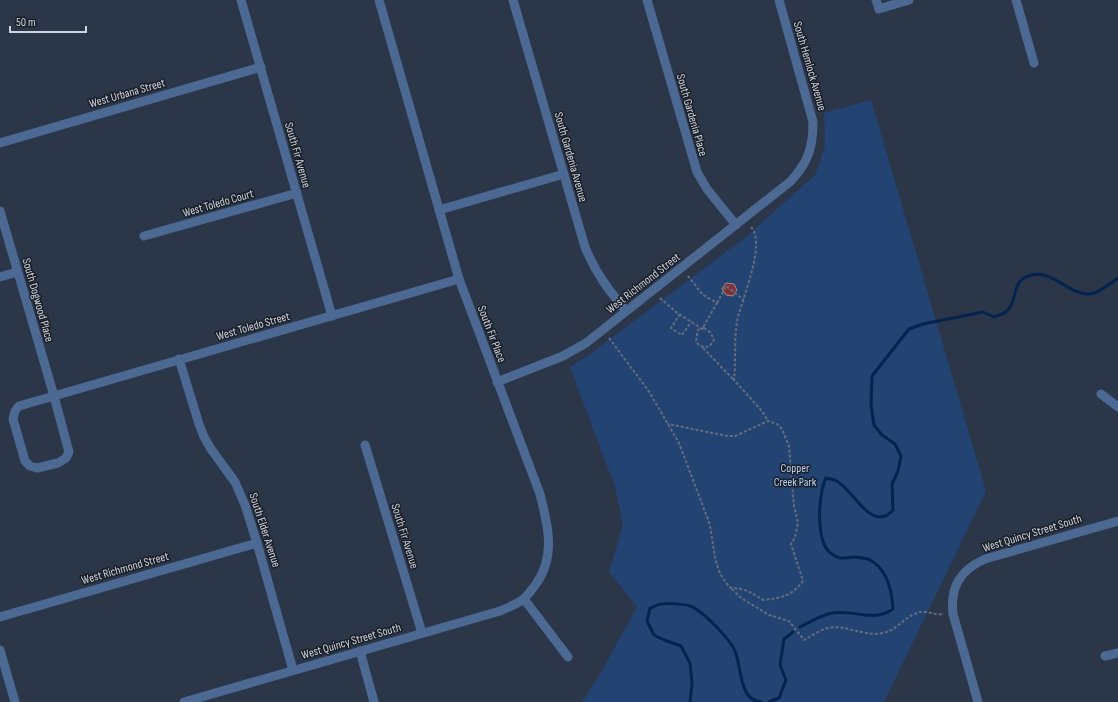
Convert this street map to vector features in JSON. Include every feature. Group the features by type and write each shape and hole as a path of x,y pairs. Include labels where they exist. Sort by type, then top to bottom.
{"street":[{"name":"South Fir Avenue","path":"241,0 332,316"},
{"name":"South Fir Place","path":"378,0 459,279 538,488 548,530 549,544 546,568 524,599"},
{"name":"South Gardenia Avenue","path":"514,0 585,247 591,262 605,285 626,311"},
{"name":"South Gardenia Place","path":"647,0 697,172 707,189 736,225"},
{"name":"South Hemlock Avenue","path":"779,0 813,122 810,151 803,167 791,181"},
{"path":"878,4 909,0"},
{"path":"1016,0 1034,63"},
{"name":"West Urbana Street","path":"0,143 261,67"},
{"path":"439,210 564,174"},
{"name":"West Richmond Street","path":"497,382 575,350 791,181"},
{"name":"West Toledo Court","path":"144,236 297,194"},
{"name":"South Dogwood Place","path":"0,211 54,396 69,452 66,458 58,463 38,468 30,466 25,461 13,419 15,411 19,406 54,396"},
{"path":"0,277 17,272"},
{"name":"West Toledo Street","path":"54,396 459,279"},
{"name":"South Elder Avenue","path":"179,359 199,424 211,449 241,493 294,670"},
{"path":"1101,394 1118,407"},
{"name":"South Fir Avenue","path":"365,445 422,633"},
{"name":"West Quincy Street South","path":"978,702 953,614 952,602 953,593 960,579 967,570 985,559 1118,522"},
{"name":"West Richmond Street","path":"0,617 257,543"},
{"path":"524,599 568,657"},
{"name":"West Quincy Street South","path":"184,702 500,611 524,599"},
{"path":"0,650 15,702"},
{"path":"360,651 374,702"},
{"path":"1105,656 1118,653"}],"path":[{"path":"734,380 737,322 744,300 756,249 756,235 751,227"},
{"path":"688,276 704,295 717,303"},
{"path":"731,588 738,588 752,592 763,600 788,595 798,588 803,581 791,544 795,537 798,523 794,506 789,446 782,429 777,424 768,421 762,411 702,347 697,344 696,341 698,330 702,329 726,286 744,300"},
{"path":"660,298 691,322 711,333 714,340 710,346 702,347"},
{"path":"680,314 671,328 682,335 691,322"},
{"path":"609,338 648,390 679,443 709,522 712,533 715,561 719,572 726,583 741,598 763,611 788,621 804,640 829,628 839,627 872,634 883,633 899,626 917,612 938,615 944,614"},
{"path":"668,424 727,436 735,436 768,421"}],"green space":[{"name":"Copper Creek Park","path":"871,100 986,491 884,702 582,702 599,676 637,607 609,572 623,525 615,487 570,367 590,354 747,236 815,175 825,146 824,113"}],"building":[{"path":"726,283 734,284 737,290 733,296 726,295 722,289"}],"waterway":[{"path":"800,627 832,613 840,612 878,615 893,609 888,582 881,569 876,564 865,558 838,557 827,549 821,530 820,506 823,485 826,478 841,484 865,510 871,514 878,517 885,516 893,510 892,484 898,471 901,456 895,444 882,435 874,425 871,405 872,376 909,329 923,324 983,312 994,317 1007,311 1011,306 1018,285 1025,277 1032,275 1040,274 1047,276 1075,291 1089,294 1093,294 1118,278"},
{"path":"690,702 692,684 690,663 681,646 654,635 647,621 650,608 659,604 690,606 708,619 728,639 735,651 742,681 748,695 754,700 761,702"},
{"path":"769,702 779,698 786,680 780,665 784,639 793,632"}]}
